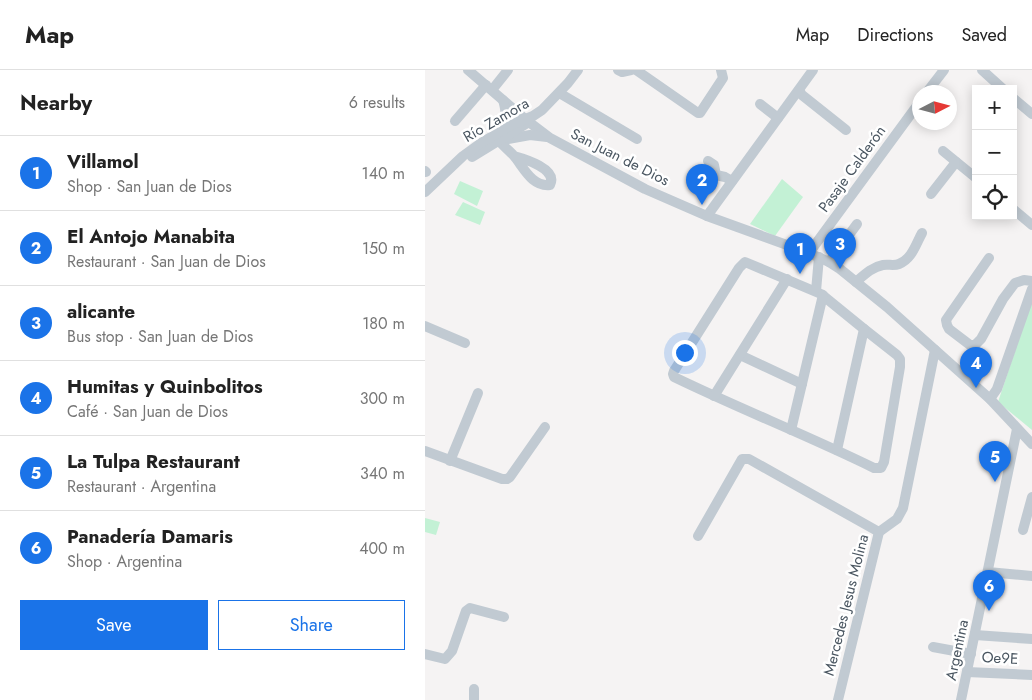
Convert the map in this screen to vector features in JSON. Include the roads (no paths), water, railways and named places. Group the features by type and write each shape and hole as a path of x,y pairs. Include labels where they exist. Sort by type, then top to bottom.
{"street":[{"name":"San Juan de Dios","path":"468,70 527,121 551,138 645,188 707,216 809,252 840,269 887,307 990,399 1032,444"},
{"path":"455,121 507,70"},
{"name":"Río Zamora","path":"448,172 496,143 542,110 578,70"},
{"path":"619,70 622,72 631,70"},
{"path":"637,70 698,113 700,113 723,78 721,70"},
{"path":"932,85 944,70"},
{"path":"982,70 999,85"},
{"path":"707,216 799,90 809,72"},
{"path":"551,138 544,128 543,116 567,88 568,83"},
{"path":"799,90 802,95 846,130"},
{"path":"561,94 637,139"},
{"path":"481,143 503,123 506,111 503,100"},
{"path":"1017,101 1032,114"},
{"path":"760,104 779,118"},
{"path":"517,112 529,114 542,110"},
{"name":"Pasaje Calderón","path":"809,252 912,112"},
{"name":"Río Zamora","path":"425,192 463,156 481,143 511,125 527,121"},
{"path":"496,143 509,138 529,135 551,138"},
{"path":"496,143 514,156"},
{"path":"943,151 972,175"},
{"path":"708,161 714,165 714,179 725,177 732,181"},
{"path":"931,194 956,162"},
{"path":"1017,213 1032,225"},
{"path":"791,430 820,293 824,260 857,224"},
{"path":"856,282 876,267 904,261 913,253 922,233"},
{"path":"989,258 946,320 949,329 970,345 975,345 981,339 1003,299 1015,283 1024,280 1032,281"},
{"path":"745,262 820,293 900,359 881,468 875,468 714,396 675,377 673,374 739,268 745,262"},
{"path":"714,396 787,279"},
{"path":"990,399 997,389 1032,289"},
{"path":"425,326 465,343"},
{"path":"837,450 864,329"},
{"name":"Mercedes Jesus Molina","path":"838,700 879,532 897,518 903,508 935,350"},
{"path":"740,354 802,384"},
{"path":"450,461 478,393"},
{"path":"425,451 507,479 545,427"},
{"name":"Argentina","path":"961,700 1017,429"},
{"path":"698,536 742,459 749,459 879,532"},
{"path":"1023,530 1032,497"},
{"path":"988,572 1032,576"},
{"path":"425,654 445,659 452,651 465,611 470,608 504,617"},
{"path":"975,635 1032,639"},
{"path":"933,646 971,654"},
{"name":"Oe9E","path":"967,672 1032,675"},
{"path":"474,688 474,700"}],"place":[{"name":"El Antojo Manabita","path":"702,205"},
{"name":"alicante","path":"840,269"},
{"name":"Villamol","path":"800,274"},
{"name":"Humitas y Quinbolitos","path":"976,388"},
{"name":"La Tulpa Restaurant","path":"995,482"},
{"name":"Panadería Damaris","path":"989,611"}]}
